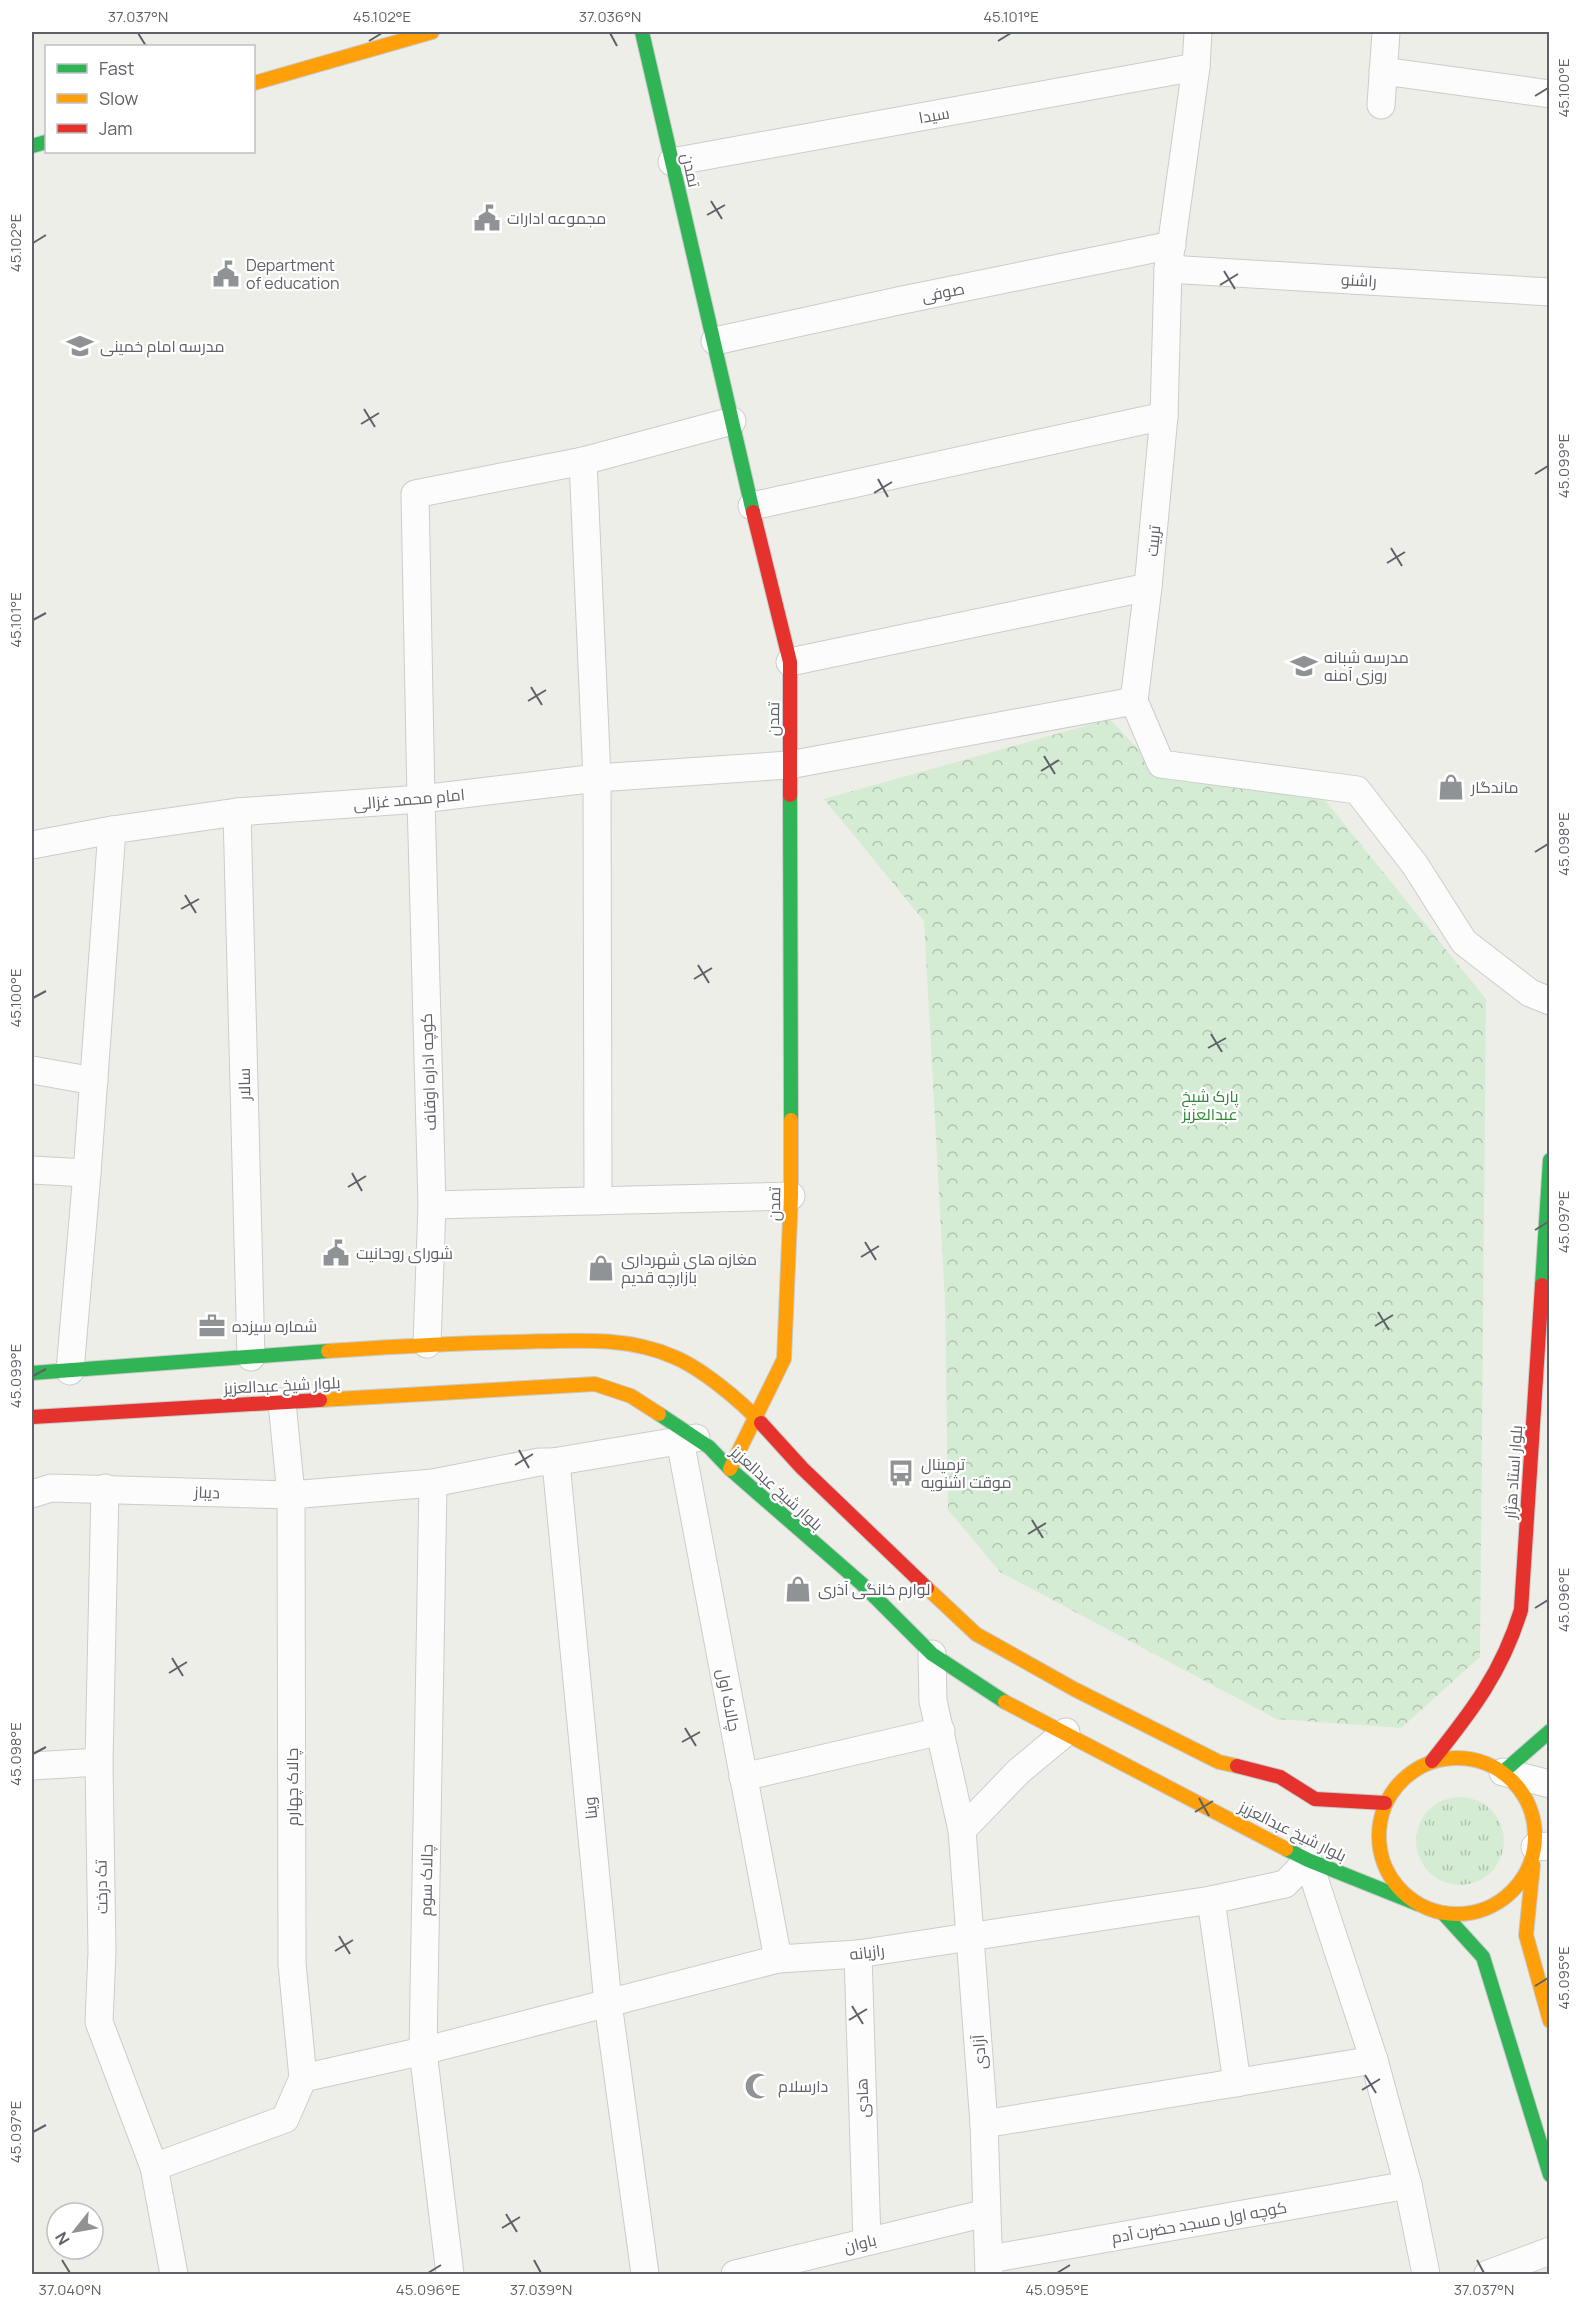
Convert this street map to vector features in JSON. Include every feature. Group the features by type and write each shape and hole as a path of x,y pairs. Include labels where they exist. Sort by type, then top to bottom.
{"main road":[{"path":"255,83 432,32"},
{"name":"تمدن","path":"642,32 790,662 791,1196 784,1359 730,1469"},
{"name":"بلوار استاد هژار","path":"1432,1761 1480,1701 1497,1674 1513,1638 1521,1610 1533,1419 1544,1323 1550,1160"},
{"name":"بلوار شیخ عبدالعزیز","path":"32,1372 427,1344 600,1340 653,1350 675,1357 725,1389 755,1416 802,1468 976,1634 1074,1689 1219,1762 1280,1777 1315,1799 1385,1803"},
{"name":"بلوار شیخ عبدالعزیز","path":"32,1417 595,1384 631,1396 688,1439 709,1448 861,1584 932,1654 1000,1699 1308,1860 1418,1904"},
{"path":"1533,1419 1550,1420"},
{"path":"1503,1772 1550,1731"},
{"path":"1542,1846 1513,1892 1492,1906 1468,1914 1443,1913 1418,1904 1393,1880 1386,1870 1379,1848 1379,1825 1385,1803 1397,1784 1413,1770 1432,1761 1450,1757 1469,1758 1487,1763 1503,1772 1514,1782 1530,1807 1542,1846 1526,1935 1550,2021"},
{"path":"1443,1913 1483,1957 1550,2175"}],"street":[{"name":"تربیت","path":"1134,700 1148,587 1164,416 1170,257 1196,68 1198,32"},
{"path":"1381,105 1386,32"},
{"name":"سیدا","path":"672,162 1196,68"},
{"path":"1383,71 1550,94"},
{"name":"راشنو","path":"1170,257 1550,292"},
{"name":"صوفی","path":"715,341 1170,257"},
{"path":"752,506 1164,416"},
{"path":"598,1200 597,778 583,461 732,421"},
{"name":"کوچه اداره اوقاف","path":"427,1344 432,1204 421,800 416,494 583,461"},
{"path":"790,662 1148,587"},
{"path":"789,765 1134,700 1161,764 1357,790 1415,865 1464,942 1530,993 1550,1000"},
{"name":"امام محمد غزالی","path":"32,845 112,830 237,812 421,800 597,778 789,765"},
{"name":"سالار","path":"237,812 251,1356"},
{"path":"70,1371 112,830"},
{"path":"32,1070 94,1081"},
{"path":"32,1170 87,1173"},
{"path":"432,1204 791,1196"},
{"path":"282,1402 291,1495"},
{"path":"433,1483 539,1462 553,1462 688,1439"},
{"name":"چالاک اول","path":"688,1439 743,1777 778,1959"},
{"name":"وینا","path":"553,1462 557,1473 609,2003 645,2274"},
{"name":"دیباز","path":"32,1494 51,1488 105,1488 291,1495 433,1483"},
{"name":"چالاک سوم","path":"433,1483 423,2051 450,2274"},
{"name":"تک درخت","path":"105,1488 99,1762 102,1952 99,2022 154,2168 174,2274"},
{"name":"چالاک چهارم","path":"291,1495 292,1964 303,2078"},
{"name":"آزادی","path":"932,1654 933,1701 962,1830 984,2124 989,2266"},
{"path":"743,1777 940,1731"},
{"path":"962,1830 1019,1771 1066,1732"},
{"path":"32,1766 99,1762"},
{"path":"1503,1772 1550,1784"},
{"path":"1308,1860 1374,2060 1408,2185 1426,2274"},
{"name":"رازیانه","path":"303,2078 423,2051 778,1959 858,1954 1211,1900 1285,1884 1308,1860"},
{"path":"1211,1900 1237,2083"},
{"name":"هادی","path":"858,1954 867,2241"},
{"path":"984,2124 1374,2060"},
{"path":"154,2168 285,2119 303,2078"},
{"name":"کوچه اول مسجد حضرت آدم","path":"989,2266 1408,2185"},
{"name":"باوان","path":"735,2274 986,2213"},
{"path":"1488,2274 1550,2251"}],"green space":[{"name":"پارک شیخ عبدالعزیز","path":"1110,719 1162,775 1315,788 1486,999 1480,1657 1401,1728 1276,1719 1000,1572 948,1510 945,1302 924,921 824,799"},
{"path":"1451,1797 1469,1797 1485,1804 1497,1816 1504,1832 1504,1850 1497,1866 1485,1878 1469,1885 1451,1885 1435,1878 1423,1866 1416,1850 1416,1832 1423,1816 1435,1804"}],"traffic: fast":[{"path":"642,32 753,512"},
{"path":"32,146 45,142"},
{"path":"790,795 791,1120"},
{"path":"1542,1285 1550,1160"},
{"path":"32,1373 328,1351"},
{"path":"659,1414 709,1447 730,1469 862,1584 932,1654 1005,1702"},
{"path":"1503,1772 1550,1731"},
{"path":"1286,1849 1418,1904"},
{"path":"1443,1913 1483,1957 1550,2175"}],"traffic: slow":[{"path":"255,83 432,32"},
{"path":"730,1469 784,1359 791,1196 791,1120"},
{"path":"328,1351 445,1344 556,1341 596,1341 636,1345 685,1362 732,1395 761,1423"},
{"path":"320,1400 595,1384 631,1396 659,1414"},
{"path":"927,1588 976,1634 1074,1689 1219,1762 1237,1766"},
{"path":"1005,1702 1286,1849"},
{"path":"1457,1758 1472,1759 1487,1764 1512,1781 1529,1806 1534,1821 1535,1836 1534,1851 1529,1866 1512,1891 1487,1908 1472,1913 1457,1914 1442,1913 1427,1908 1402,1891 1385,1866 1380,1851 1379,1836 1380,1821 1385,1806 1402,1781 1427,1764 1442,1759 1457,1758"},
{"path":"1533,1865 1526,1935 1550,2021"}],"traffic: jam":[{"path":"753,512 790,662 790,795"},
{"path":"1432,1761 1460,1725 1495,1672 1505,1653 1521,1610 1542,1285"},
{"path":"32,1417 320,1400"},
{"path":"761,1423 802,1468 927,1588"},
{"path":"1237,1766 1280,1777 1315,1799 1385,1803"}],"place":[{"name":"مجموعه ادارات","path":"487,218"},
{"name":"Department of education","path":"226,274"},
{"name":"مدرسه امام خمینی","path":"80,346"},
{"name":"مدرسه شبانه روزی آمنه","path":"1304,666"},
{"name":"ماندگار","path":"1451,787"},
{"name":"شورای روحانیت","path":"336,1253"},
{"name":"مغازه های شهرداری بازارچه قدیم","path":"601,1268"},
{"name":"شماره سیزده","path":"212,1326"},
{"name":"ترمینال موقت اشنویه","path":"901,1473"},
{"name":"لوارم خانگی آذری","path":"798,1589"},
{"name":"دارسلام","path":"758,2086"}]}
